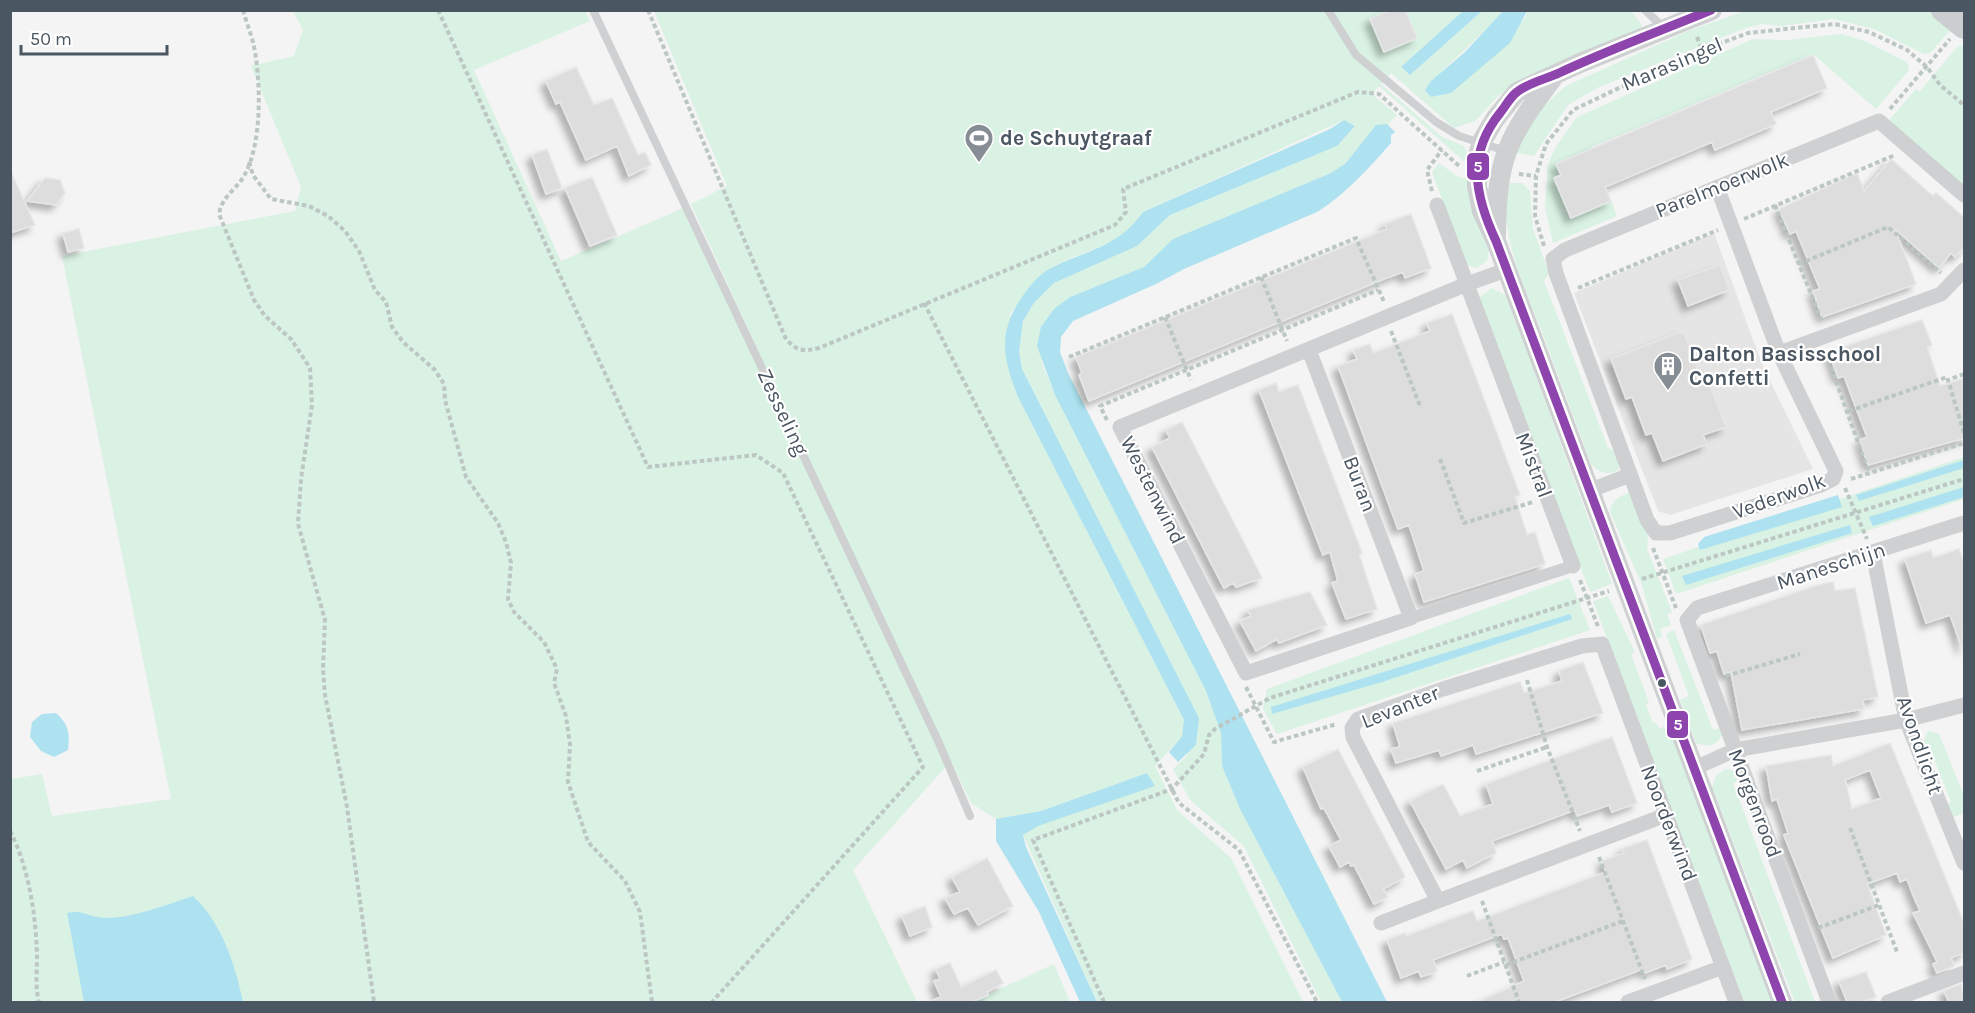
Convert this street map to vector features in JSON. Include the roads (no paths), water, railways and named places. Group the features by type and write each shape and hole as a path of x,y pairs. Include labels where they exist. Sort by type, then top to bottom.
{"main road":[{"path":"1943,10 1963,26"}],"street":[{"name":"Marasingel","path":"1712,11 1688,15 1665,29 1580,63 1552,78 1517,92 1495,119 1482,141 1476,170 1482,211 1496,241 1591,490 1782,1002"},
{"name":"Marasingel","path":"1496,241 1497,188 1511,136 1552,78"},
{"name":"Parelmoerwolk","path":"1630,475 1553,260 1565,250 1880,120 1965,195"},
{"name":"Vederwolk","path":"1630,475 1647,520 1656,533 1670,533 1821,485 1839,476 1779,353 1717,187"},
{"name":"Mistral","path":"1437,205 1572,566"},
{"name":"Westenwind","path":"1411,618 1245,673 1120,427 1506,270"},
{"path":"1779,353 1941,294 1965,270"},
{"name":"Buran","path":"1309,350 1411,618"},
{"path":"1591,490 1630,475"},
{"name":"Maneschijn","path":"1693,612 1965,523"},
{"name":"Avondlicht","path":"1873,553 1906,720 1965,863"},
{"path":"1411,618 1572,566"},
{"name":"Morgenrood","path":"1693,612 1689,629 1829,1002"},
{"name":"Levanter","path":"1438,901 1353,737 1352,728 1358,719 1522,664 1582,646 1602,644"},
{"name":"Noorderwind","path":"1602,644 1736,1002"},
{"path":"1695,768 1735,750 1906,720 1965,705"},
{"path":"1381,923 1666,814"},
{"path":"1628,1002 1723,967"},
{"path":"1888,1002 1965,973"}],"lane":[{"name":"Zesseling","path":"592,10 939,743 970,816"},
{"path":"1328,10 1356,55 1420,109 1460,136 1482,141 1506,151"},
{"name":"Marasingel","path":"1645,10 1665,29"}],"water":[{"path":"1463,11 1482,11 1410,75 1401,67"},
{"path":"1503,11 1527,11 1510,43 1451,93 1431,97 1425,90 1431,81 1465,52"},
{"path":"1344,120 1355,126 1337,146 1170,215 1137,246 1054,283 1034,303 1023,321 1019,352 1022,369 1199,718 1196,745 1178,762 1169,752 1182,736 1184,720 1018,397 1006,358 1006,334 1009,322 1022,297 1040,275 1113,240 1124,233 1143,212 1330,129"},
{"path":"1387,124 1395,132 1391,135 1391,143 1356,180 1328,205 1317,212 1184,269 1073,321 1061,337 1060,352 1068,373 1387,1002 1342,1002 1240,809 1222,766 1221,733 1206,691 1055,395 1037,346 1041,327 1054,309 1070,297 1144,267 1173,239 1331,173 1346,163 1376,125"},
{"path":"1964,460 1964,468 1859,501 1856,495"},
{"path":"1964,487 1964,497 1873,526 1869,517"},
{"path":"1838,495 1842,507 1700,550 1698,544 1704,537"},
{"path":"1850,525 1852,533 1686,585 1682,576"},
{"path":"1570,614 1572,619 1382,682 1272,714 1271,707"},
{"path":"56,713 66,725 69,744 68,750 54,757 41,751 30,737 32,722 42,714"},
{"path":"1147,773 1155,786 1038,826 1023,835 1026,847 1097,1002 1080,1002 1039,912 996,841 996,819 1041,811"},
{"path":"193,896 212,919 226,945 243,1002 84,1002 67,913 81,912 93,916 120,917"}],"place":[{"name":"de Schuytgraaf","path":"979,164"},
{"name":"Dalton Basisschool Confetti","path":"1668,392"}]}
